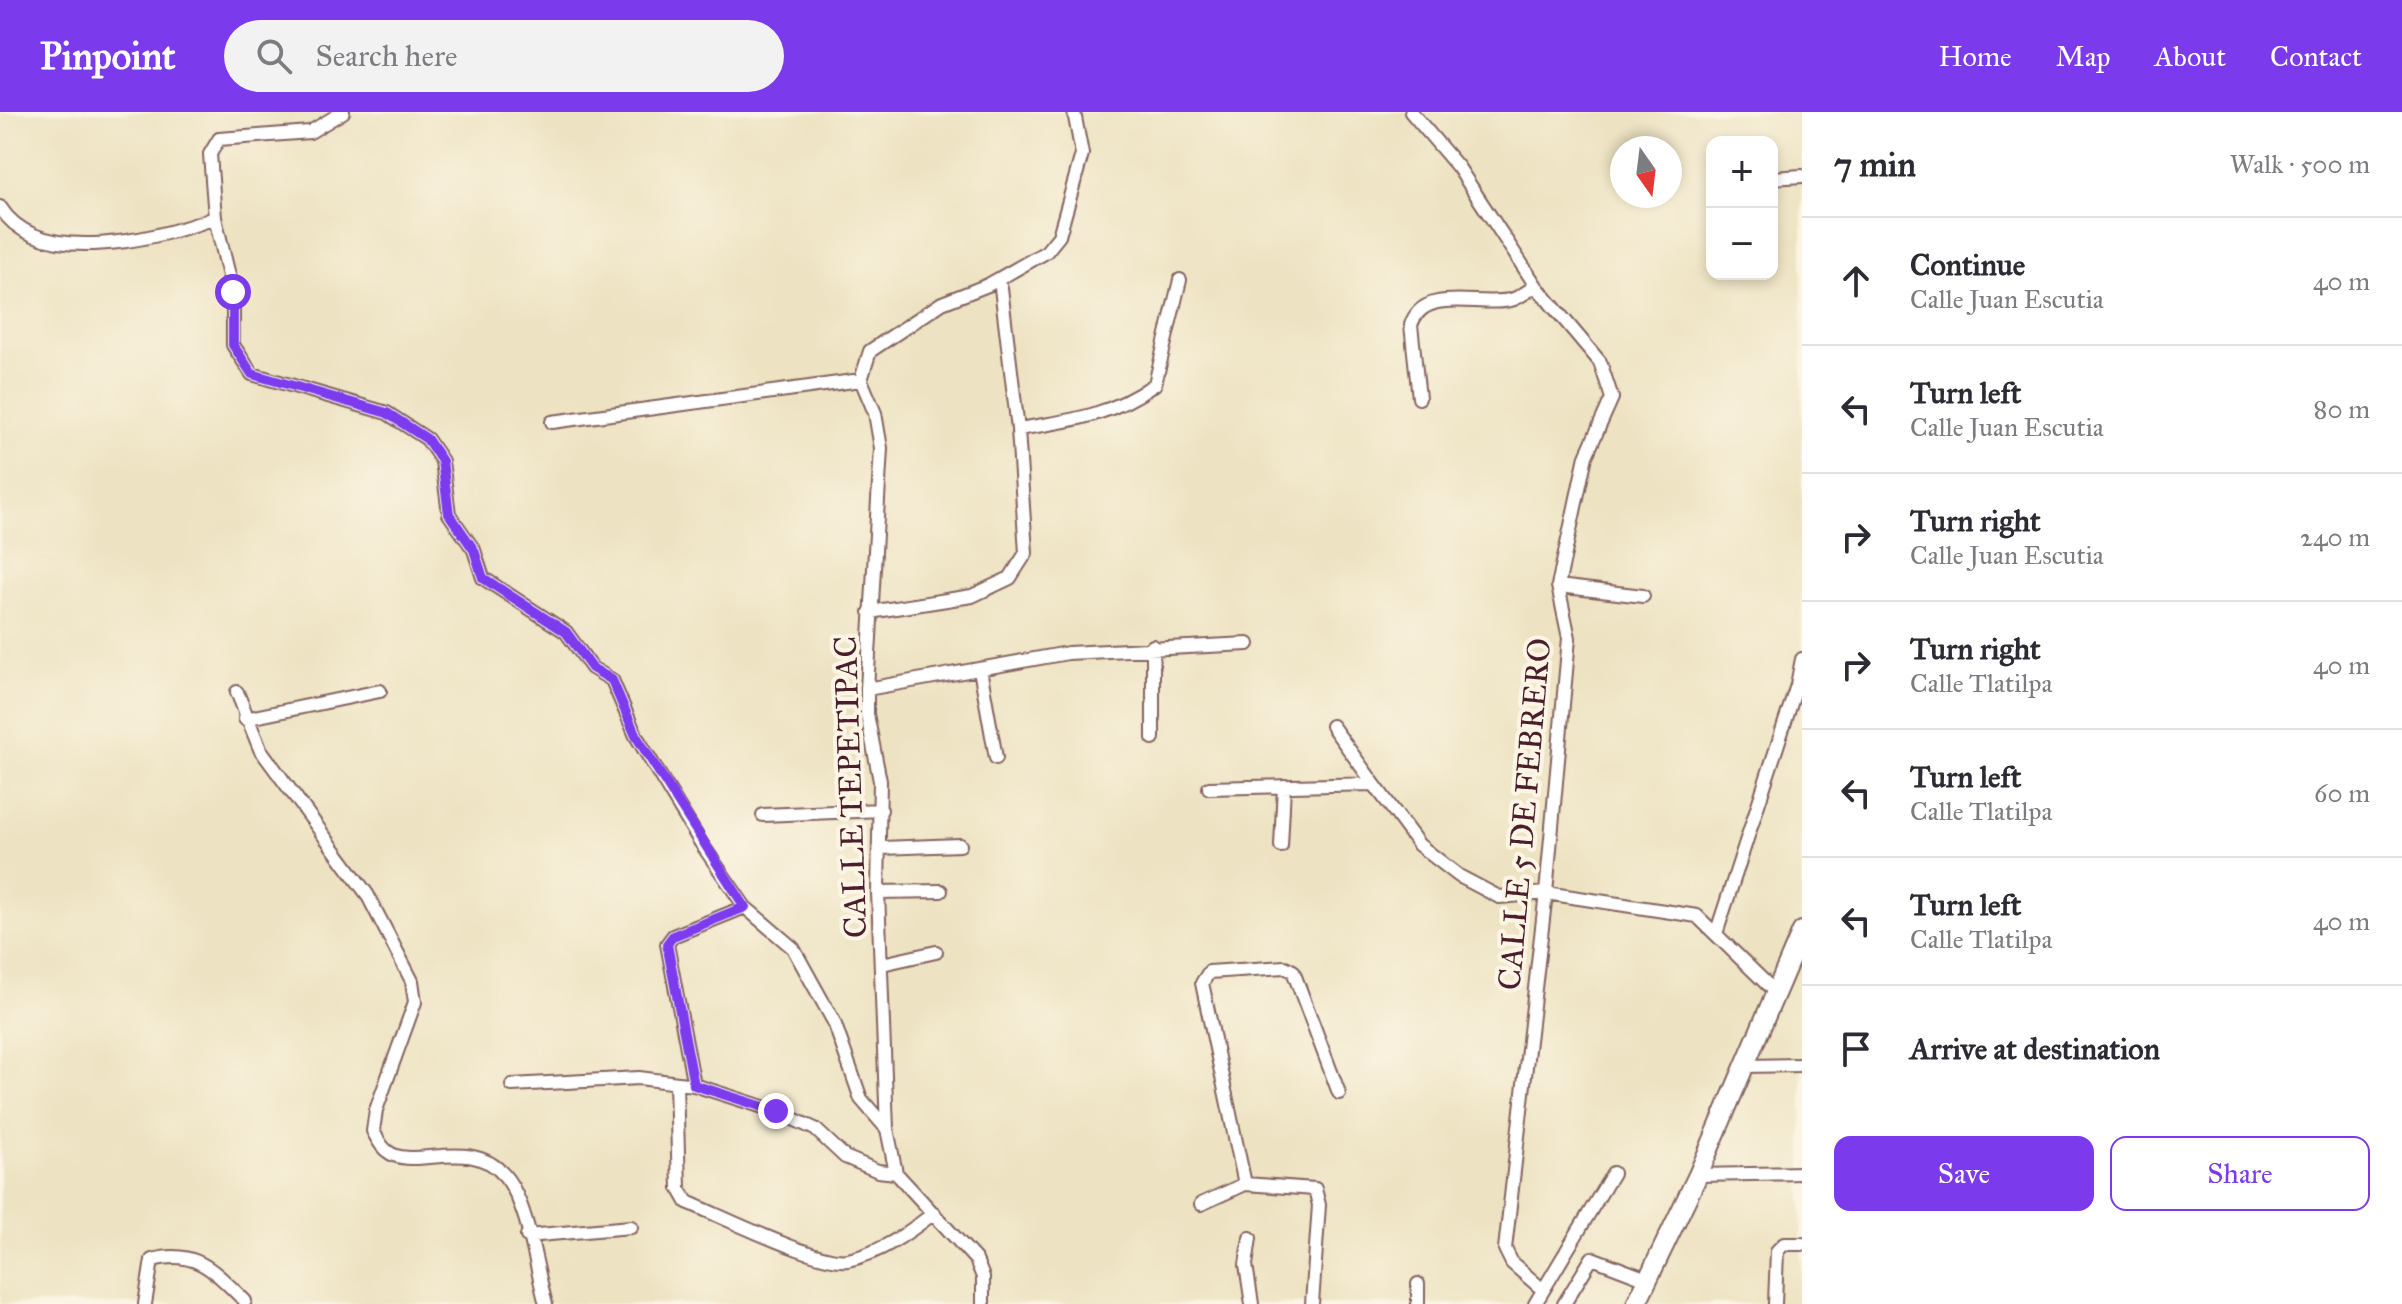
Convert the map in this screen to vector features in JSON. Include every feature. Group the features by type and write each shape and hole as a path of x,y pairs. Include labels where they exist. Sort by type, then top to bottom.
{"main road":[{"path":"1636,1304 1698,1175 1802,931"}],"street":[{"path":"343,112 310,132 219,139 210,154 215,218 233,292 233,345 252,374 387,413 427,439 442,461 449,514 474,550 483,578 566,632 592,668 612,680 636,736 745,907 793,948 834,1022 861,1099 887,1129"},
{"path":"552,422 861,380 870,351 942,303 988,285 1046,252 1059,236 1082,154 1074,112"},
{"name":"CALLE 5 DE FEBRERO","path":"1411,112 1458,167 1536,286 1600,362 1612,398 1586,456 1558,586 1569,638 1546,893 1505,1249 1512,1263 1543,1290"},
{"path":"1778,178 1802,176"},
{"path":"0,207 17,228 33,236 94,244 154,237 215,218"},
{"path":"1018,429 1083,419 1129,403 1155,384 1180,280"},
{"path":"1419,398 1411,325 1415,314 1424,305 1514,299 1536,286"},
{"path":"870,612 972,596 1010,578 1026,553 1018,429 1001,288"},
{"name":"CALLE TEPETIPAC","path":"861,380 875,413 881,448 867,689 881,810 878,892 887,1129 896,1173"},
{"path":"1558,586 1643,596"},
{"path":"867,689 1068,653 1153,646 1248,644"},
{"path":"1153,646 1153,738"},
{"path":"1716,934 1797,685 1802,659"},
{"path":"980,669 996,758"},
{"path":"245,719 380,691"},
{"path":"237,692 245,719 276,774 367,894 412,981 415,1002 376,1110 373,1131 386,1151 397,1157 456,1154 485,1161 503,1174 517,1195 546,1304"},
{"path":"1332,726 1419,845 1459,876 1499,897 1546,893 1697,916 1774,991"},
{"path":"1209,788 1374,784"},
{"path":"1281,846 1284,786"},
{"path":"763,815 881,810"},
{"path":"882,848 960,845"},
{"path":"878,892 941,891"},
{"path":"694,1085 667,944 673,936 745,907"},
{"path":"882,964 936,952"},
{"path":"1245,1184 1202,983 1209,972 1285,967 1293,971 1339,1093"},
{"path":"1745,1066 1802,1065"},
{"path":"512,1085 639,1078 694,1085 776,1111 815,1129 845,1157 878,1171 896,1173 976,1260 983,1277 983,1304"},
{"path":"676,1083 679,1188 687,1202 817,1256 845,1261 879,1250 934,1213"},
{"path":"1535,1304 1613,1173"},
{"path":"1698,1175 1802,1173"},
{"path":"1201,1204 1245,1184 1315,1189 1319,1205 1312,1304"},
{"path":"527,1236 631,1227"},
{"path":"1250,1238 1246,1265 1252,1304"},
{"path":"1775,1304 1777,1251 1784,1244 1802,1244"},
{"path":"145,1304 152,1260 175,1254 210,1267 245,1301"},
{"path":"1564,1304 1592,1258 1647,1279"},
{"path":"1418,1284 1418,1304"}],"route":[{"path":"233,292 233,345 252,374 387,413 427,439 442,461 449,514 474,550 483,578 566,632 592,668 612,680 636,736 701,843 745,907 673,936 667,944 694,1085 776,1111"}]}
